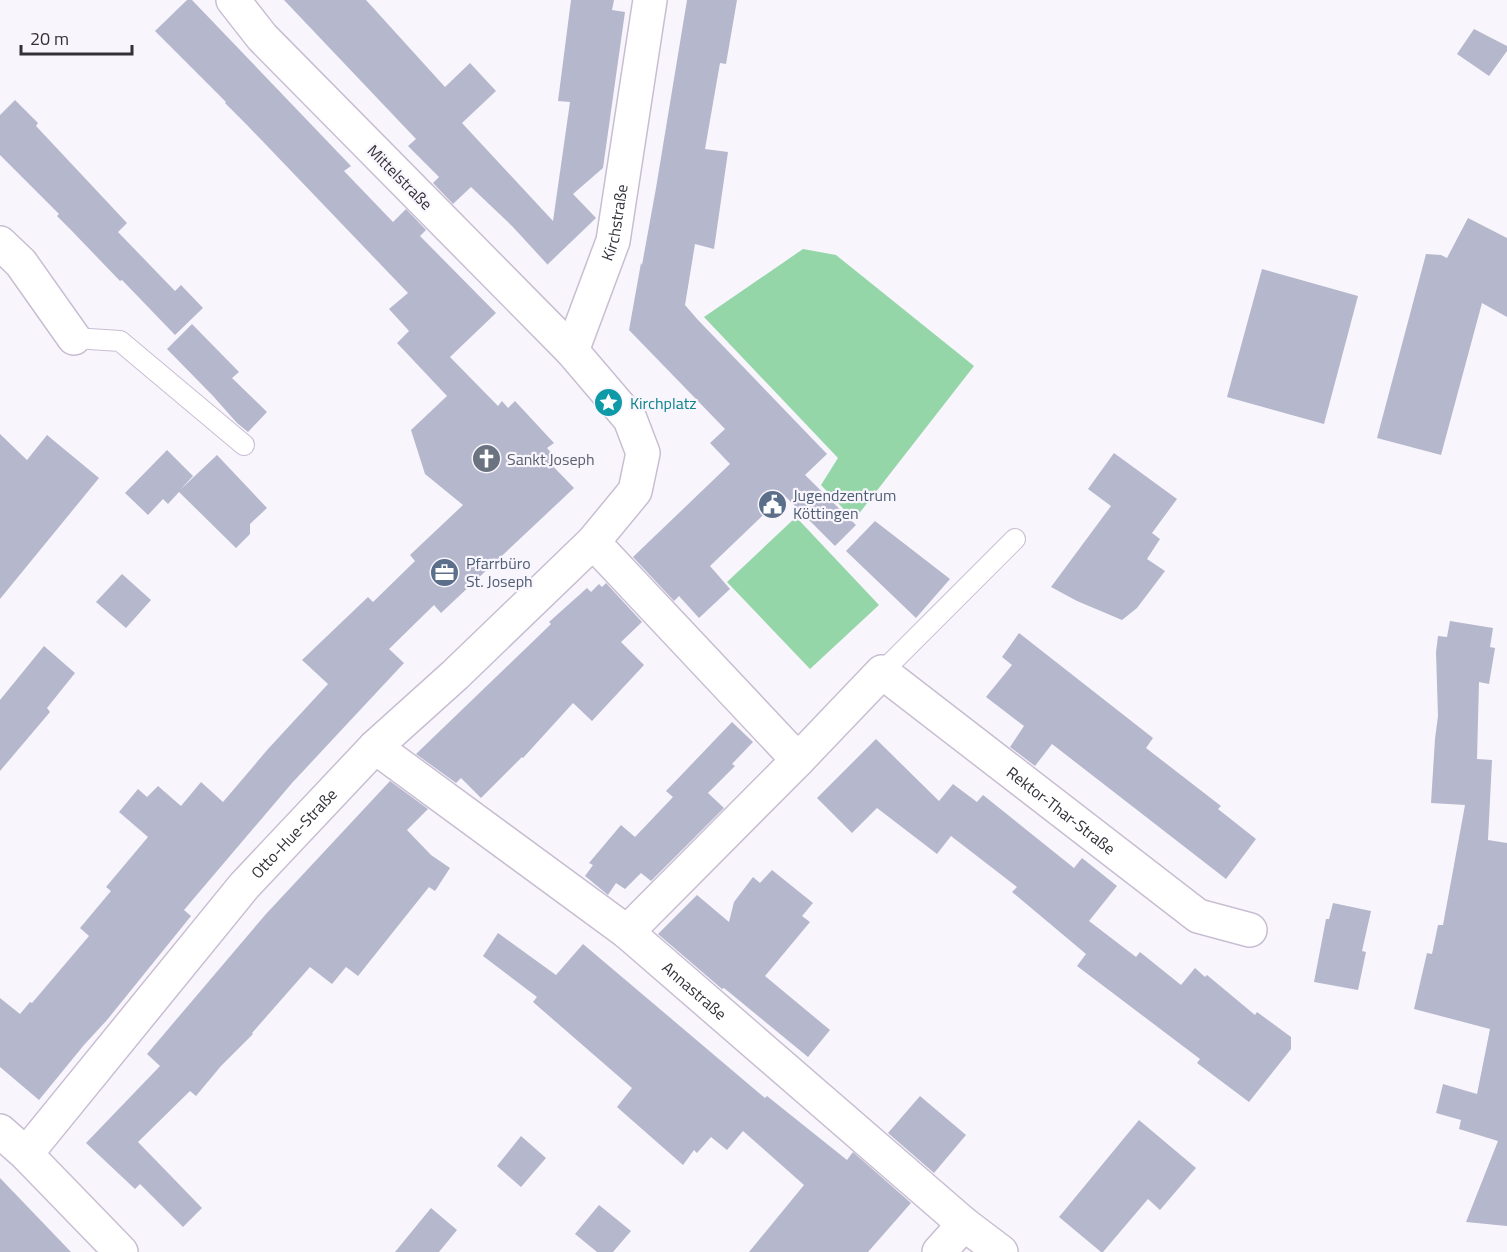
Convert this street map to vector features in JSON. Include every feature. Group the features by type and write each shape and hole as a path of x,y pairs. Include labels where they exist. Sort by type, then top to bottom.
{"street":[{"name":"Mittelstraße","path":"233,0 262,37 572,351"},
{"name":"Kirchstraße","path":"572,351 613,241 650,0"},
{"path":"0,243 21,263 74,338"},
{"path":"572,351 630,419 643,453 635,491 593,542 798,760"},
{"name":"Otto-Hue-Straße","path":"26,1154 244,886 375,747 455,675 593,542"},
{"path":"627,932 882,672"},
{"name":"Rektor-Thar-Straße","path":"882,672 1198,916 1250,930"},
{"name":"Annastraße","path":"375,747 627,932 964,1224 1001,1252"},
{"path":"0,1131 26,1154 121,1252"},
{"path":"939,1252 964,1224"}],"lane":[{"path":"74,338 120,341 244,445"},
{"path":"882,672 1015,540"}],"green space":[{"path":"803,249 836,255 974,366 854,520 821,485 838,458 704,317"},
{"path":"796,517 879,605 810,669 727,582"}],"building":[{"path":"187,0 192,0 351,166 344,171 393,222 406,209 426,230 420,236 496,313 450,357 498,406 502,401 508,408 515,401 554,443 547,448 553,455 548,461 574,488 441,613 434,605 389,649 404,663 292,783 184,910 191,916 39,1100 0,1067 0,998 20,1014 89,936 80,928 111,891 106,887 148,837 119,812 138,789 147,797 158,786 181,806 201,782 223,802 328,684 302,660 368,597 373,602 415,561 410,555 463,505 425,474 411,430 447,396 397,343 409,331 389,309 408,293 155,31"},
{"path":"284,0 366,0 445,87 470,63 496,91 462,123 553,221 570,102 558,101 571,0 614,0 612,10 625,12 603,168 573,194 596,218 547,265 512,226 471,187 453,204 433,183 439,177 408,146 416,139"},
{"path":"687,0 737,0 726,64 720,63 705,149 728,152 714,249 695,244 685,305 827,454 805,475 856,525 835,546 784,495 710,566 730,589 699,618 679,596 674,601 633,557 730,464 710,443 725,429 629,330 656,188"},
{"path":"1474,29 1507,46 1507,51 1489,76 1457,54"},
{"path":"15,100 38,123 36,126 127,223 118,232 175,291 181,285 203,308 175,335 0,155 0,115"},
{"path":"1468,218 1507,238 1507,317 1482,303 1441,455 1377,438 1426,254 1441,255 1447,258"},
{"path":"1262,269 1358,296 1324,424 1227,397"},
{"path":"192,324 239,372 232,378 267,412 248,432 167,349"},
{"path":"0,434 27,460 47,435 99,478 0,599"},
{"path":"167,450 193,476 180,490 217,455 267,508 250,524 250,534 236,548 179,492 168,504 163,499 148,515 125,493"},
{"path":"1114,453 1177,499 1152,533 1160,539 1147,559 1165,571 1137,608 1122,620 1051,587 1111,506 1088,489"},
{"path":"875,521 950,579 916,618 846,551"},
{"path":"122,574 151,600 126,628 96,602"},
{"path":"606,583 642,622 621,642 644,665 592,721 573,703 523,758 481,798 461,778 456,783 416,754 551,624 549,622 587,588 591,592 599,584 602,587"},
{"path":"1450,621 1493,628 1490,647 1495,648 1489,684 1479,682 1477,759 1492,760 1488,840 1507,843 1507,1226 1466,1222 1498,1141 1459,1129 1461,1120 1436,1113 1443,1084 1477,1094 1490,1029 1414,1009 1427,953 1432,954 1438,925 1443,925 1465,805 1431,803 1438,716 1436,652 1438,636 1447,637"},
{"path":"1019,633 1153,738 1146,748 1221,806 1218,809 1256,839 1226,879 1052,744 1035,766 1010,747 1024,726 986,697 1012,665 1002,657"},
{"path":"44,646 75,673 47,708 50,712 0,771 0,700"},
{"path":"732,722 753,742 732,764 735,766 708,793 724,808 651,881 641,873 625,889 616,883 608,895 585,876 593,865 589,863 621,825 635,837 673,797 666,791"},
{"path":"876,739 939,801 953,784 977,802 983,795 1074,868 1082,858 1117,886 1089,921 1136,957 1140,952 1181,985 1195,968 1205,977 1207,975 1255,1015 1257,1012 1291,1037 1291,1049 1249,1102 1197,1063 1200,1059 1077,966 1086,954 1012,892 1017,887 951,836 937,854 877,808 852,833 817,798"},
{"path":"390,781 428,809 407,830 431,855 450,868 435,891 429,887 358,976 346,967 332,984 310,967 196,1096 190,1091 138,1142 202,1208 183,1227 140,1184 135,1189 86,1143 160,1066 147,1054 266,914"},
{"path":"772,870 813,903 802,916 810,922 765,976 830,1030 808,1057 724,988 722,989 658,934 697,895 729,922 734,902 753,877 760,883"},
{"path":"1333,903 1371,911 1362,951 1366,952 1358,990 1314,982 1326,919 1329,919"},
{"path":"498,933 556,975 583,944 765,1098 767,1096 847,1160 853,1152 911,1203 868,1252 749,1252 804,1185 743,1131 727,1150 711,1137 697,1153 694,1150 683,1165 617,1107 632,1088 533,1002 537,997 483,956"},
{"path":"920,1096 966,1135 934,1173 888,1133"},
{"path":"1139,1120 1196,1168 1160,1210 1148,1199 1101,1252 1059,1217"},
{"path":"521,1136 546,1158 521,1187 497,1166"},
{"path":"0,1178 24,1203 71,1252 0,1252"},
{"path":"599,1205 631,1231 613,1252 597,1252 575,1234"},
{"path":"431,1208 457,1230 439,1252 395,1252"}],"place":[{"name":"Kirchplatz","path":"609,403"},
{"name":"Sankt Joseph","path":"486,459"},
{"name":"Jugendzentrum Köttingen","path":"772,504"},
{"name":"Pfarrbüro St. Joseph","path":"445,572"}]}
